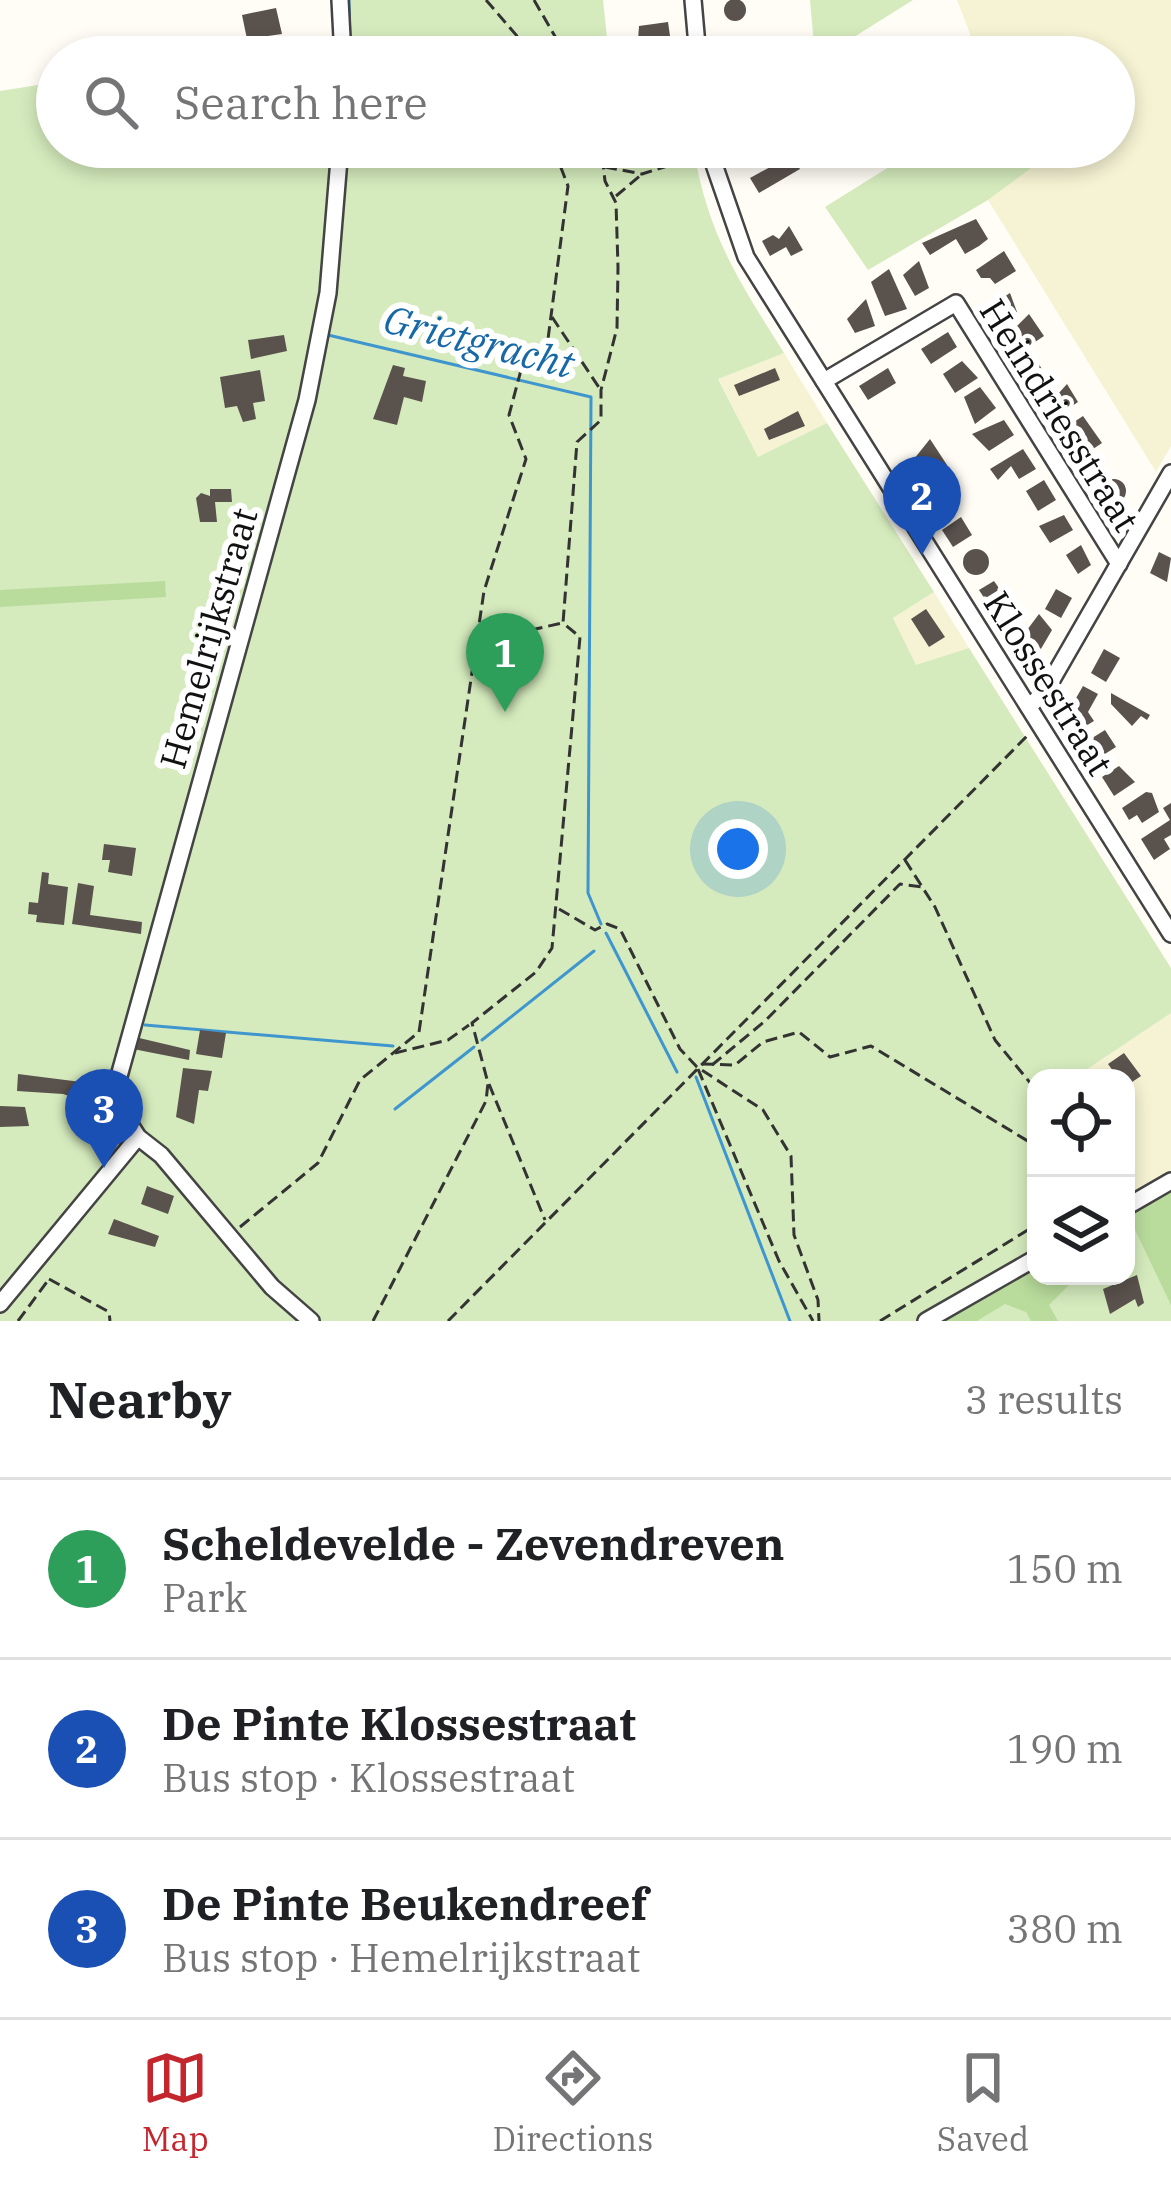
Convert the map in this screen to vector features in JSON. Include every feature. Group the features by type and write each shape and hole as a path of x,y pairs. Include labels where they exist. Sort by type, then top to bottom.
{"street":[{"path":"340,0 342,36"},
{"path":"693,0 696,36"},
{"name":"Hemelrijkstraat","path":"310,1321 138,1137 120,1108 119,1066 307,400 328,292 338,168"},
{"name":"Klossestraat","path":"715,168 746,257 1171,934"},
{"name":"Heindriesstraat","path":"824,381 956,303 1119,564"},
{"path":"1029,707 1046,690 1171,473"},
{"path":"0,1304 138,1137"},
{"path":"1135,1202 1171,1181"},
{"path":"926,1321 1027,1263"}],"path":[{"path":"486,0 517,36"},
{"path":"535,0 555,36"},
{"path":"229,1235 318,1163 360,1080 419,1032 484,591 526,459 509,415 520,374 548,339 568,186 561,168"},
{"path":"563,623 577,442 601,420 601,390 616,328 614,199 604,168"},
{"path":"613,168 642,174"},
{"path":"614,199 642,174 659,168"},
{"path":"551,315 601,390"},
{"path":"476,643 563,623"},
{"path":"393,1053 448,1040 536,972 552,948 580,638 563,623"},
{"path":"448,1321 903,859 1040,727"},
{"path":"903,859 922,887 995,1040 1027,1079"},
{"path":"710,1066 766,1021 900,884 922,887"},
{"path":"559,909 595,930 607,924 621,931 665,1025 699,1065 764,1110 791,1156 794,1235 818,1300 816,1321"},
{"path":"472,1023 488,1083 546,1221"},
{"path":"699,1065 736,1065 763,1042 799,1033 830,1057 844,1050 878,1048 1027,1140"},
{"path":"699,1065 779,1262 816,1321"},
{"path":"373,1321 449,1181 486,1101 488,1083"},
{"path":"880,1321 1027,1231"},
{"path":"18,1321 50,1279 109,1312 110,1321"}],"shaded area":[{"path":"957,0 1171,0 1171,446 1156,472 988,200 1030,168 1135,168 1135,36 971,36"},
{"path":"784,353 827,423 758,458 718,378"},
{"path":"934,592 969,648 916,666 893,618"},
{"path":"1171,1013 1171,1170 1135,1190 1135,1069 1087,1069"}],"green space":[{"path":"333,0 603,0 607,36 337,36"},
{"path":"810,0 913,0 856,36 813,36"},
{"path":"36,85 36,168 697,168 717,234 784,353 718,379 758,457 827,423 934,592 893,618 916,665 969,648 1171,968 1171,1013 1087,1069 1027,1069 1027,1285 1135,1285 1135,1200 1171,1182 1171,1321 0,1321 0,91"},
{"path":"887,168 1031,168 988,200 868,270 825,207"},
{"path":"165,581 166,597 0,607 0,590"},
{"path":"1171,1185 1171,1305 1135,1230 1135,1206"},
{"path":"1027,1269 1027,1285 1069,1285 1049,1305 1058,1321 1031,1321 1026,1312 1005,1304 977,1321 940,1321"}],"building":[{"path":"735,-1 746,10 735,21 724,10"},
{"path":"276,8 282,34 246,36 242,15"},
{"path":"668,22 670,36 638,36 639,26"},
{"path":"768,168 800,169 759,193 750,178"},
{"path":"976,219 988,239 965,254 956,239 930,255 922,243"},
{"path":"789,226 803,250 791,256 786,247 770,256 762,241 773,235 779,239"},
{"path":"1004,251 1016,271 995,284 981,278 976,270"},
{"path":"919,261 929,288 915,296 903,275"},
{"path":"889,269 907,309 885,316 871,282"},
{"path":"1010,293 1017,312 1000,322 990,306"},
{"path":"866,299 875,326 855,333 847,319"},
{"path":"1029,314 1044,336 1020,352 1009,334"},
{"path":"948,332 957,347 931,364 921,349"},
{"path":"284,335 287,351 251,359 248,340"},
{"path":"1036,359 1047,378 1032,388 1020,369"},
{"path":"962,361 978,378 955,393 943,374"},
{"path":"393,365 405,368 403,376 426,381 422,402 404,397 397,425 373,419"},
{"path":"775,368 780,380 739,396 734,385"},
{"path":"888,368 896,383 868,400 859,386"},
{"path":"260,370 265,401 253,403 256,419 243,422 237,406 225,408 220,377"},
{"path":"1067,384 1078,402 1056,417 1048,405"},
{"path":"980,387 996,408 975,424 964,397"},
{"path":"798,411 805,426 769,440 764,429"},
{"path":"1083,416 1102,443 1084,455 1068,426"},
{"path":"1004,420 1014,435 989,451 972,434"},
{"path":"930,439 947,465 923,475 914,459"},
{"path":"1023,449 1036,469 1019,479 1011,466 998,480 990,469"},
{"path":"1114,479 1126,491 1114,503 1102,491"},
{"path":"1044,480 1056,500 1038,511 1026,491"},
{"path":"210,489 231,489 232,502 215,502 217,522 200,522 196,498 201,493 210,496"},
{"path":"1064,515 1073,530 1050,543 1039,526"},
{"path":"961,517 972,535 953,547 942,530"},
{"path":"1081,545 1091,565 1078,574 1066,555"},
{"path":"976,549 989,562 976,575 963,562"},
{"path":"1159,552 1171,558 1167,582 1150,573"},
{"path":"994,581 1007,600 992,610 979,590"},
{"path":"1056,589 1072,598 1061,618 1045,609"},
{"path":"207,602 228,605 220,637 207,634"},
{"path":"926,609 945,637 929,647 911,619"},
{"path":"1039,614 1052,630 1038,654 1018,642"},
{"path":"1104,649 1120,658 1106,682 1091,673"},
{"path":"1083,686 1098,694 1088,712 1094,721 1079,730 1068,712"},
{"path":"1111,693 1150,715 1147,720 1141,716 1132,726 1111,704"},
{"path":"1105,730 1116,747 1092,762 1081,745"},
{"path":"1119,766 1135,782 1114,796 1102,777"},
{"path":"1152,793 1159,812 1142,823 1137,815 1129,820 1122,808"},
{"path":"1171,803 1171,835 1164,839 1170,849 1154,860 1141,839 1170,820 1163,808"},
{"path":"104,844 136,848 132,876 108,872 110,860 102,860"},
{"path":"42,872 49,873 48,884 68,887 64,925 36,922 37,915 28,914 29,902 38,903"},
{"path":"78,883 94,886 90,915 142,922 141,934 72,924"},
{"path":"200,1030 226,1033 222,1058 196,1054"},
{"path":"135,1037 190,1050 189,1060 133,1049"},
{"path":"1124,1053 1141,1076 1135,1080 1135,1069 1112,1069 1108,1064"},
{"path":"183,1068 212,1071 208,1091 199,1090 194,1124 176,1117"},
{"path":"18,1074 81,1082 81,1088 92,1089 91,1108 68,1107 69,1096 63,1094 17,1091"},
{"path":"0,1106 25,1107 29,1126 0,1127"},
{"path":"147,1186 174,1196 168,1214 141,1204"},
{"path":"114,1219 159,1236 155,1247 108,1234"},
{"path":"1135,1276 1144,1303 1138,1307 1135,1299 1110,1314 1103,1289 1135,1285"}],"waterway":[{"path":"349,0 350,36"},
{"path":"340,235 346,169"},
{"name":"Grietgracht","path":"328,330 328,335 591,397 588,893 601,924"},
{"name":"Grietgracht","path":"606,933 677,1072"},
{"path":"482,1040 594,951"},
{"path":"145,1025 393,1046"},
{"path":"395,1109 474,1047"},
{"name":"Grietgracht","path":"696,1077 790,1321"}],"place":[{"name":"De Pinte Klossestraat","path":"922,555"},
{"name":"Scheldevelde - Zevendreven","path":"505,712"},
{"name":"De Pinte Beukendreef","path":"104,1168"}]}
